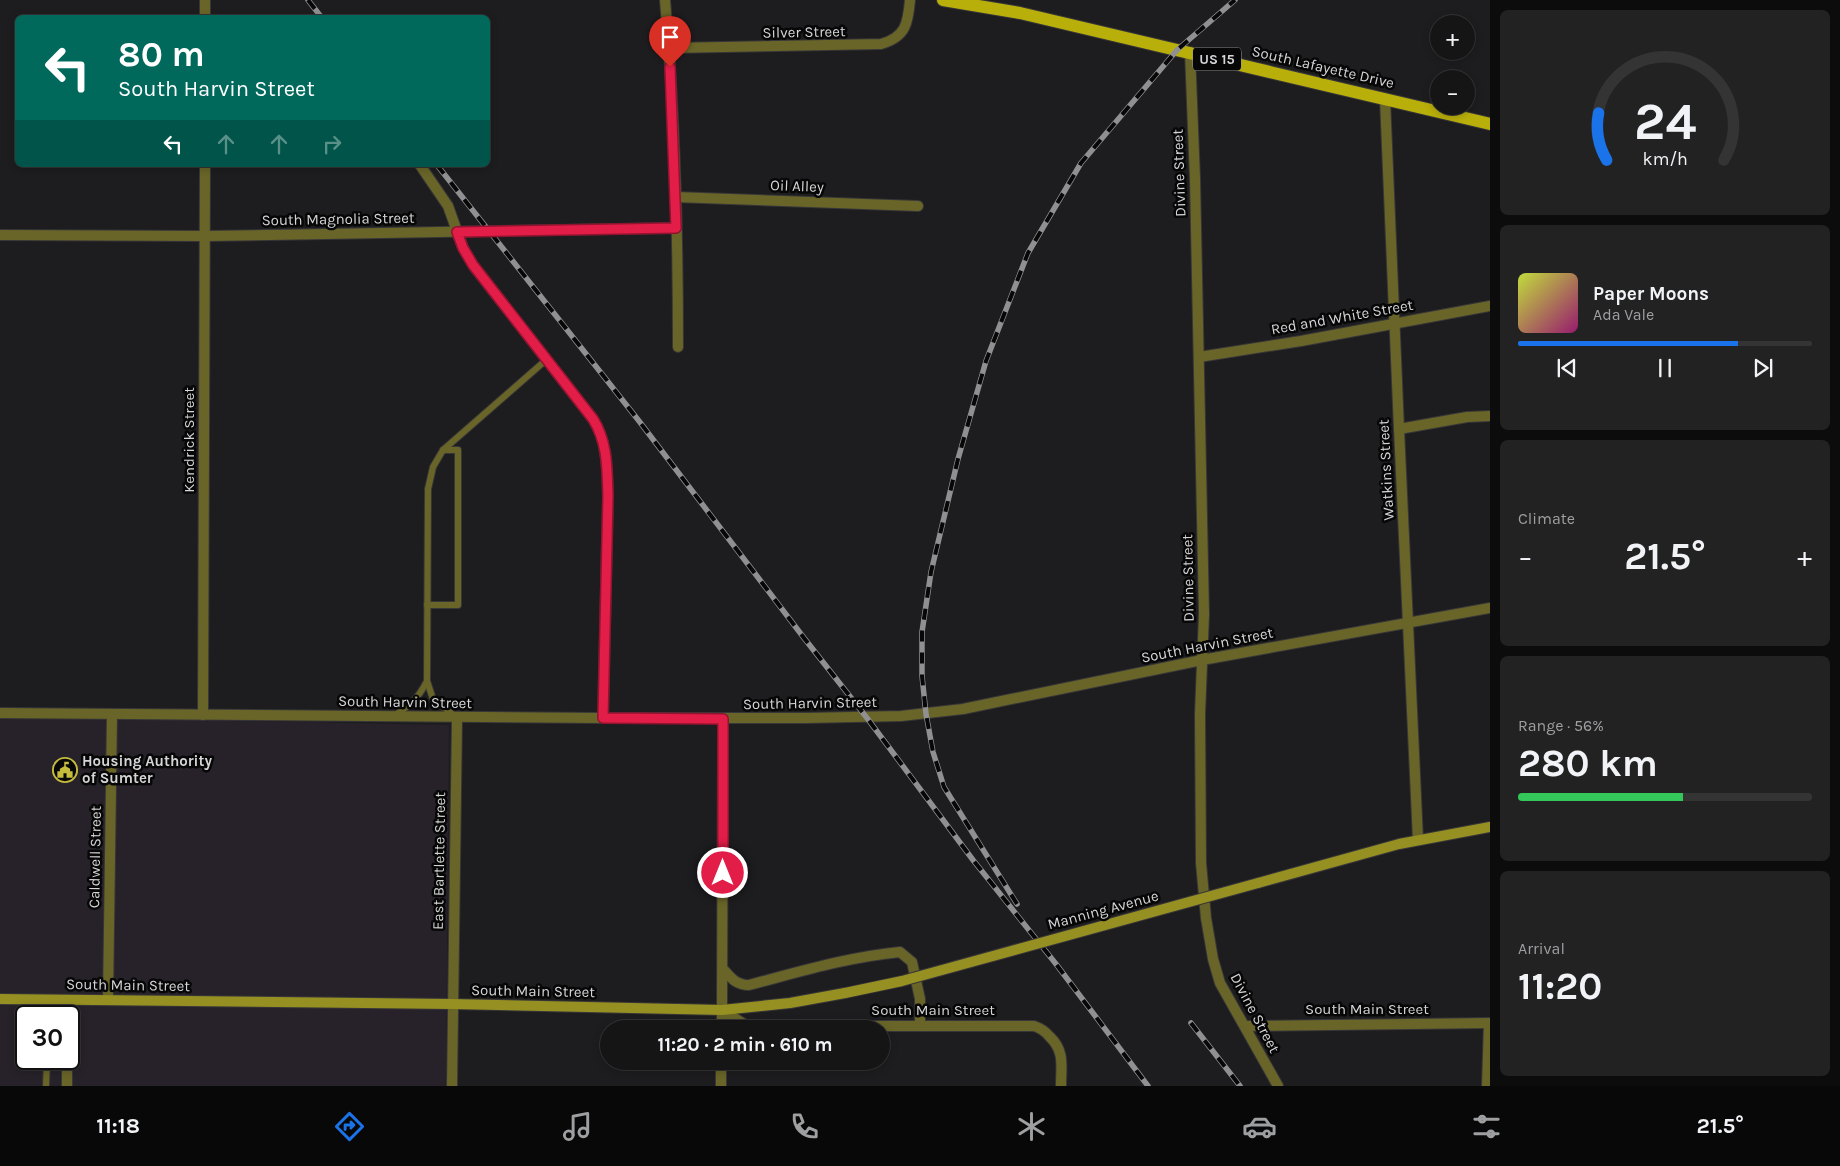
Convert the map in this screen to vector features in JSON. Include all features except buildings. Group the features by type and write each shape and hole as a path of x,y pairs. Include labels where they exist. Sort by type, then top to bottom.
{"main road":[{"name":"South Lafayette Drive","path":"944,0 1020,13 1490,124"},
{"name":"Manning Avenue","path":"722,1010 790,1003 902,981 1399,844 1490,826"},
{"name":"South Main Street","path":"0,999 452,1004 722,1010"}],"street":[{"path":"204,0 205,15"},
{"path":"665,0 669,48 675,197 678,347"},
{"name":"Silver Street","path":"669,48 881,44 890,42 904,31 910,0"},
{"name":"Divine Street","path":"1190,52 1195,179 1204,614 1200,714 1201,863 1206,918 1213,959 1220,983 1278,1086"},
{"name":"Watkins Street","path":"1386,99 1398,429 1418,840"},
{"name":"Kendrick Street","path":"203,714 205,167"},
{"path":"421,167 448,206 463,248 473,265 593,419 603,439 607,463 608,496 603,718"},
{"name":"Oil Alley","path":"675,197 918,206"},
{"name":"South Magnolia Street","path":"0,235 205,236 676,228"},
{"name":"Red and White Street","path":"1199,357 1490,306"},
{"path":"1398,429 1467,417 1490,416"},
{"name":"South Harvin Street","path":"0,713 457,718 867,718 963,709 1202,660 1490,608"},
{"name":"Caldwell Street","path":"108,1000 112,714"},
{"name":"East Bartlette Street","path":"452,1086 457,718"},
{"path":"722,1020 723,719"},
{"path":"723,969 735,982 741,985 749,985 840,961 900,952 912,962 920,999 920,1025"},
{"path":"68,1000 68,1005"},
{"name":"South Main Street","path":"722,1010 747,1026 1034,1026 1041,1028 1055,1041 1062,1055 1061,1086"},
{"path":"1487,1086 1489,1023"},
{"name":"South Main Street","path":"1245,1026 1489,1023"},
{"path":"67,1086 68,1070"},
{"path":"721,1086 722,1070"}],"lane":[{"path":"457,718 433,699 427,681 428,489 434,468 443,450 546,360"},
{"path":"427,605 458,605 458,450 443,450"},
{"path":"393,717 420,696 427,681"},
{"path":"46,1086 47,1070"}],"shaded area":[{"path":"0,716 449,725 446,1086 0,1086"}],"railway":[{"path":"308,0 320,15"},
{"path":"1017,904 944,787 933,752 926,714 922,676 922,632 931,572 958,459 986,361 1028,253 1081,163 1177,50 1235,0"},
{"path":"439,167 639,421 867,718 973,860 1056,964 1148,1086"},
{"path":"1191,1023 1240,1086"}],"place":[{"name":"Housing Authority of Sumter","path":"65,770"}],"route":[{"path":"670,67 676,228 457,232 463,248 473,265 593,419 603,439 607,463 608,496 603,718 723,719 723,873"}]}
